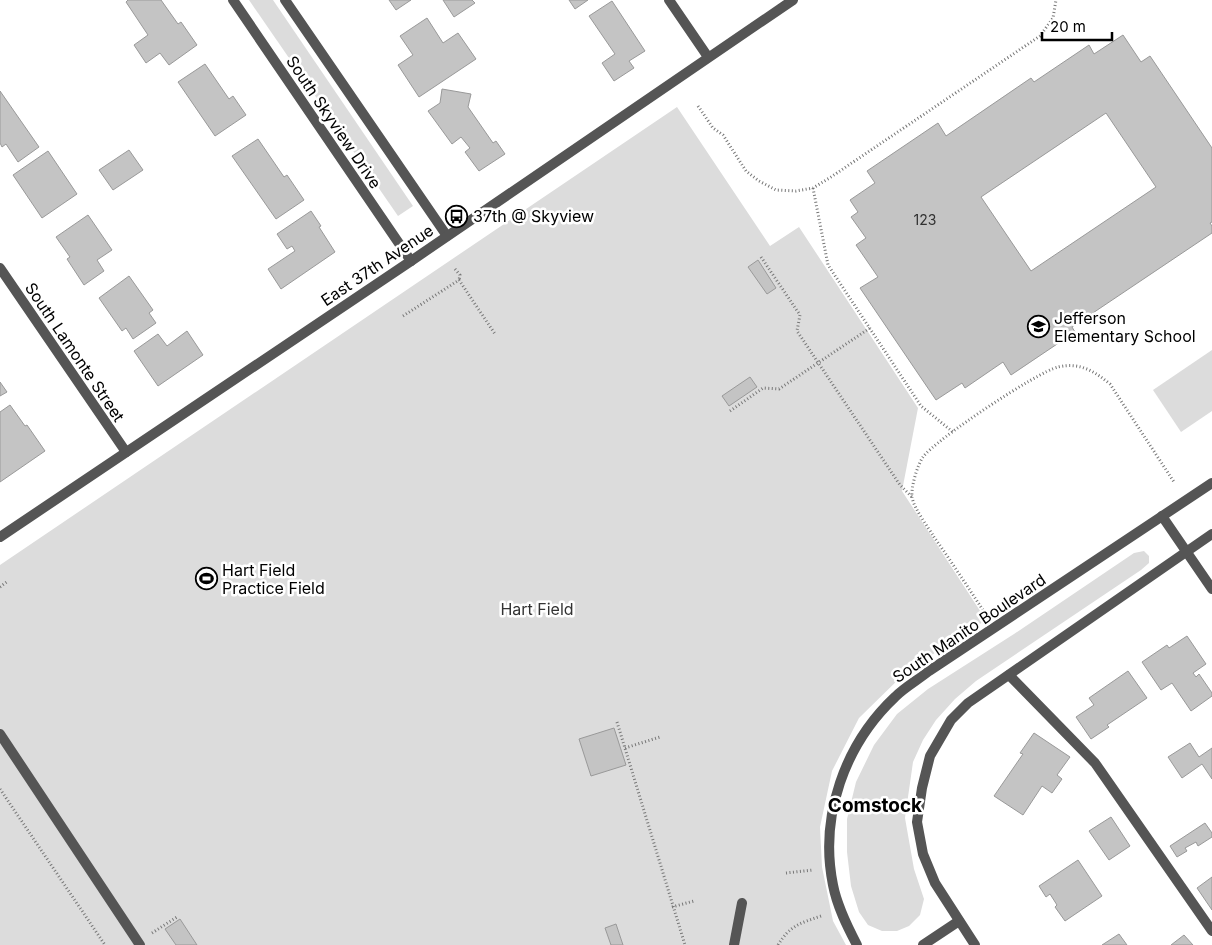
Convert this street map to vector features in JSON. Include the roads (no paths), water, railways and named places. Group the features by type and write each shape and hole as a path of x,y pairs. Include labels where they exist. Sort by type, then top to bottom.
{"street":[{"name":"South Skyview Drive","path":"233,0 411,261"},
{"name":"South Skyview Drive","path":"286,0 448,236"},
{"path":"669,0 708,57"},
{"name":"East 37th Avenue","path":"0,537 448,236 793,0"},
{"name":"South Lamonte Street","path":"0,268 126,452"},
{"name":"South Manito Boulevard","path":"857,945 846,924 833,885 830,853 832,822 838,785 851,754 867,729 895,696 928,671 1212,483"},
{"path":"1162,516 1212,589"},
{"path":"975,945 935,883 923,854 917,822 922,788 930,756 951,720 968,703 1212,534"},
{"path":"1009,675 1096,763 1212,931"},
{"path":"0,734 140,945"},
{"path":"734,945 742,903"},
{"path":"923,945 959,921"}],"place":[{"name":"37th @ Skyview","path":"457,216"},
{"name":"Jefferson Elementary School","path":"1038,327"},
{"name":"Hart Field Practice Field","path":"206,579"}],"district":[{"name":"Comstock","path":"875,805"}],"park label":[{"name":"Hart Field","path":"537,609"}]}
